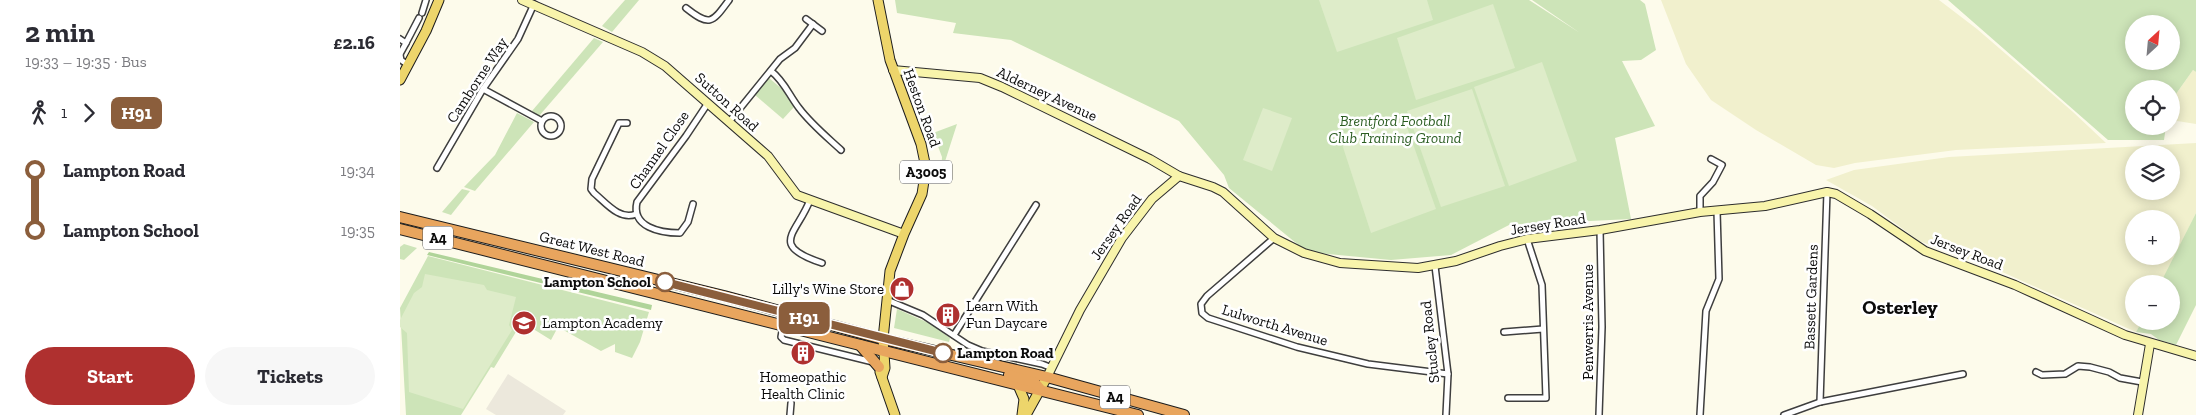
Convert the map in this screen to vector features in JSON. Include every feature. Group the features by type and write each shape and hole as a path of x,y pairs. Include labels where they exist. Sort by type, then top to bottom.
{"highway":[{"name":"Great West Road","path":"400,217 724,296 883,339 982,362 1050,372 1184,415"},
{"name":"Great West Road","path":"400,229 782,329 860,344 1018,386 1138,415"},
{"path":"860,344 877,365"},
{"path":"982,362 1002,373 1036,383 1040,390"}],"main road":[{"name":"Heston Road","path":"878,0 893,70 921,144 926,168 922,194 890,271 883,339"},
{"path":"400,80 439,2"},
{"name":"A3005","path":"882,377 886,368 883,339"},
{"name":"A3005","path":"883,350 877,365 895,415"},
{"name":"Jersey Road","path":"1024,415 1050,372"},
{"path":"1018,386 1024,399 1024,415"}],"street":[{"name":"Sutton Road","path":"522,0 651,56 676,75 768,156 794,192 810,200 904,234"},
{"path":"686,8 702,21 712,19 729,0"},
{"path":"408,66 401,60 400,55 426,1 439,2"},
{"name":"Camborne Way","path":"437,168 483,89 518,39 534,4"},
{"path":"806,18 822,31"},
{"path":"729,122 780,59 796,48 813,24"},
{"path":"400,39 406,43"},
{"name":"Alderney Avenue","path":"893,70 954,74 988,81 1150,159 1179,176"},
{"path":"771,71 787,87 791,97 805,116 841,150"},
{"path":"483,89 542,121"},
{"name":"Channel Close","path":"693,204 688,222 680,233 648,227 639,220 636,214 637,202 708,103"},
{"path":"550,116 556,118 560,122 559,132 554,136 544,134 540,128 542,121 550,116"},
{"name":"Channel Close","path":"628,123 619,123 594,174 591,189 622,216 629,217 636,214"},
{"path":"1711,159 1722,165"},
{"path":"1700,212 1700,196 1713,182 1726,160"},
{"name":"Jersey Road","path":"1050,372 1080,310 1128,229 1152,200 1179,176 1223,192 1274,238 1304,253 1340,263 1399,268 1435,266 1527,239 1600,230 1700,212 1771,205 1827,192 1836,194 1870,214 1925,251 2007,282 2116,332 2150,344 2196,356"},
{"name":"Bassett Gardens","path":"1820,402 1827,192"},
{"path":"810,200 790,238 796,252 801,256 822,263"},
{"path":"954,335 1036,205"},
{"path":"1700,415 1706,311 1720,279 1717,210"},
{"name":"Penwerris Avenue","path":"1599,415 1602,327 1600,230"},
{"name":"Lulworth Avenue","path":"1274,238 1207,296 1201,304 1202,313 1208,318 1298,347 1368,364 1448,374"},
{"path":"1508,398 1546,398 1542,285 1527,239"},
{"name":"Stucley Road","path":"1435,266 1448,374 1446,415"},
{"path":"887,300 922,315 968,345 982,351 1042,364 1050,372"},
{"name":"Great West Road","path":"782,329 784,340 877,365"},
{"path":"1504,332 1543,330"},
{"path":"2138,415 2142,382 2150,344"},
{"path":"982,351 982,362"},
{"path":"2036,372 2042,375 2065,374 2078,366 2090,367 2109,372 2120,378 2142,382"},
{"path":"1784,415 1820,402 1963,374"},
{"path":"790,415 791,403"}],"green space":[{"path":"625,0 639,0 612,32 602,26"},
{"name":"Brentford Football Club Training Ground","path":"895,0 1529,0 1580,33 1532,0 1640,0 1645,4 1656,50 1641,60 1622,61 1655,126 1615,138 1631,219 1509,225 1451,255 1391,260 1307,252 1229,188 1224,175 1179,121 1011,40 953,33 956,23 897,13"},
{"path":"1319,0 1427,0 1433,20 1337,52"},
{"path":"1661,0 1939,0 1977,29 2106,143 1956,150 1855,163 1834,168 1816,165 1756,130 1711,100 1686,64"},
{"path":"1948,0 2196,0 2196,72 2193,70 2180,88 2180,80 2125,80 2125,135 2165,135 2164,140 2108,140"},
{"path":"1493,4 1515,68 1416,100 1397,38"},
{"path":"594,38 603,42 539,116 532,111"},
{"path":"1542,62 1577,161 1509,186 1474,87"},
{"path":"2193,70 2196,72 2196,124 2180,121 2180,88"},
{"path":"769,78 782,89 794,107 783,119 755,95"},
{"path":"1472,89 1505,186 1441,207 1407,111"},
{"path":"1263,108 1292,118 1272,171 1243,160"},
{"path":"517,113 534,122 475,191 464,187 495,155"},
{"path":"1402,113 1436,209 1371,233 1339,135"},
{"path":"957,124 941,174 942,157 933,133"},
{"path":"2196,143 2196,213 2180,245 2180,210 2125,210 2125,265 2170,265 2165,275 2125,275 2125,327 1998,270 1919,241 1872,206 1826,180 1854,170 1949,157 2125,147 2125,200 2180,200 2180,145 2161,145"},
{"path":"462,189 470,191 451,215 442,212"},
{"path":"2196,213 2196,305 2176,345 2159,340 2151,334 2136,332 2137,330 2180,330 2180,275 2165,275 2170,265 2180,265 2180,245"},
{"path":"404,244 417,248 404,260 400,259 400,247"},
{"path":"429,252 652,305 651,310 427,255"},
{"name":"Lampton Academy","path":"428,256 649,312 640,342 632,358 615,352 615,344 601,351 558,327 551,340 522,322 494,368 491,367 461,415 406,415 400,308"},
{"path":"425,274 484,285 487,290 516,297 509,325 512,330 463,409 409,392 407,333 400,327 400,320 414,293 422,287"},
{"path":"897,309 931,324 950,338 949,342 894,328"}],"shaded area":[{"path":"508,374 566,411 563,415 496,415 486,409"}],"bus line":[{"name":"H91","path":"665,282 943,353"}],"place":[{"name":"Lampton School","path":"665,282"},
{"name":"Lilly's Wine Store","path":"902,289"},
{"name":"Learn With Fun Daycare","path":"948,315"},
{"name":"Lampton Academy","path":"524,323"},
{"name":"Homeopathic Health Clinic","path":"803,353"},
{"name":"Lampton Road","path":"943,353"}],"district":[{"name":"Osterley","path":"1900,307"}]}
